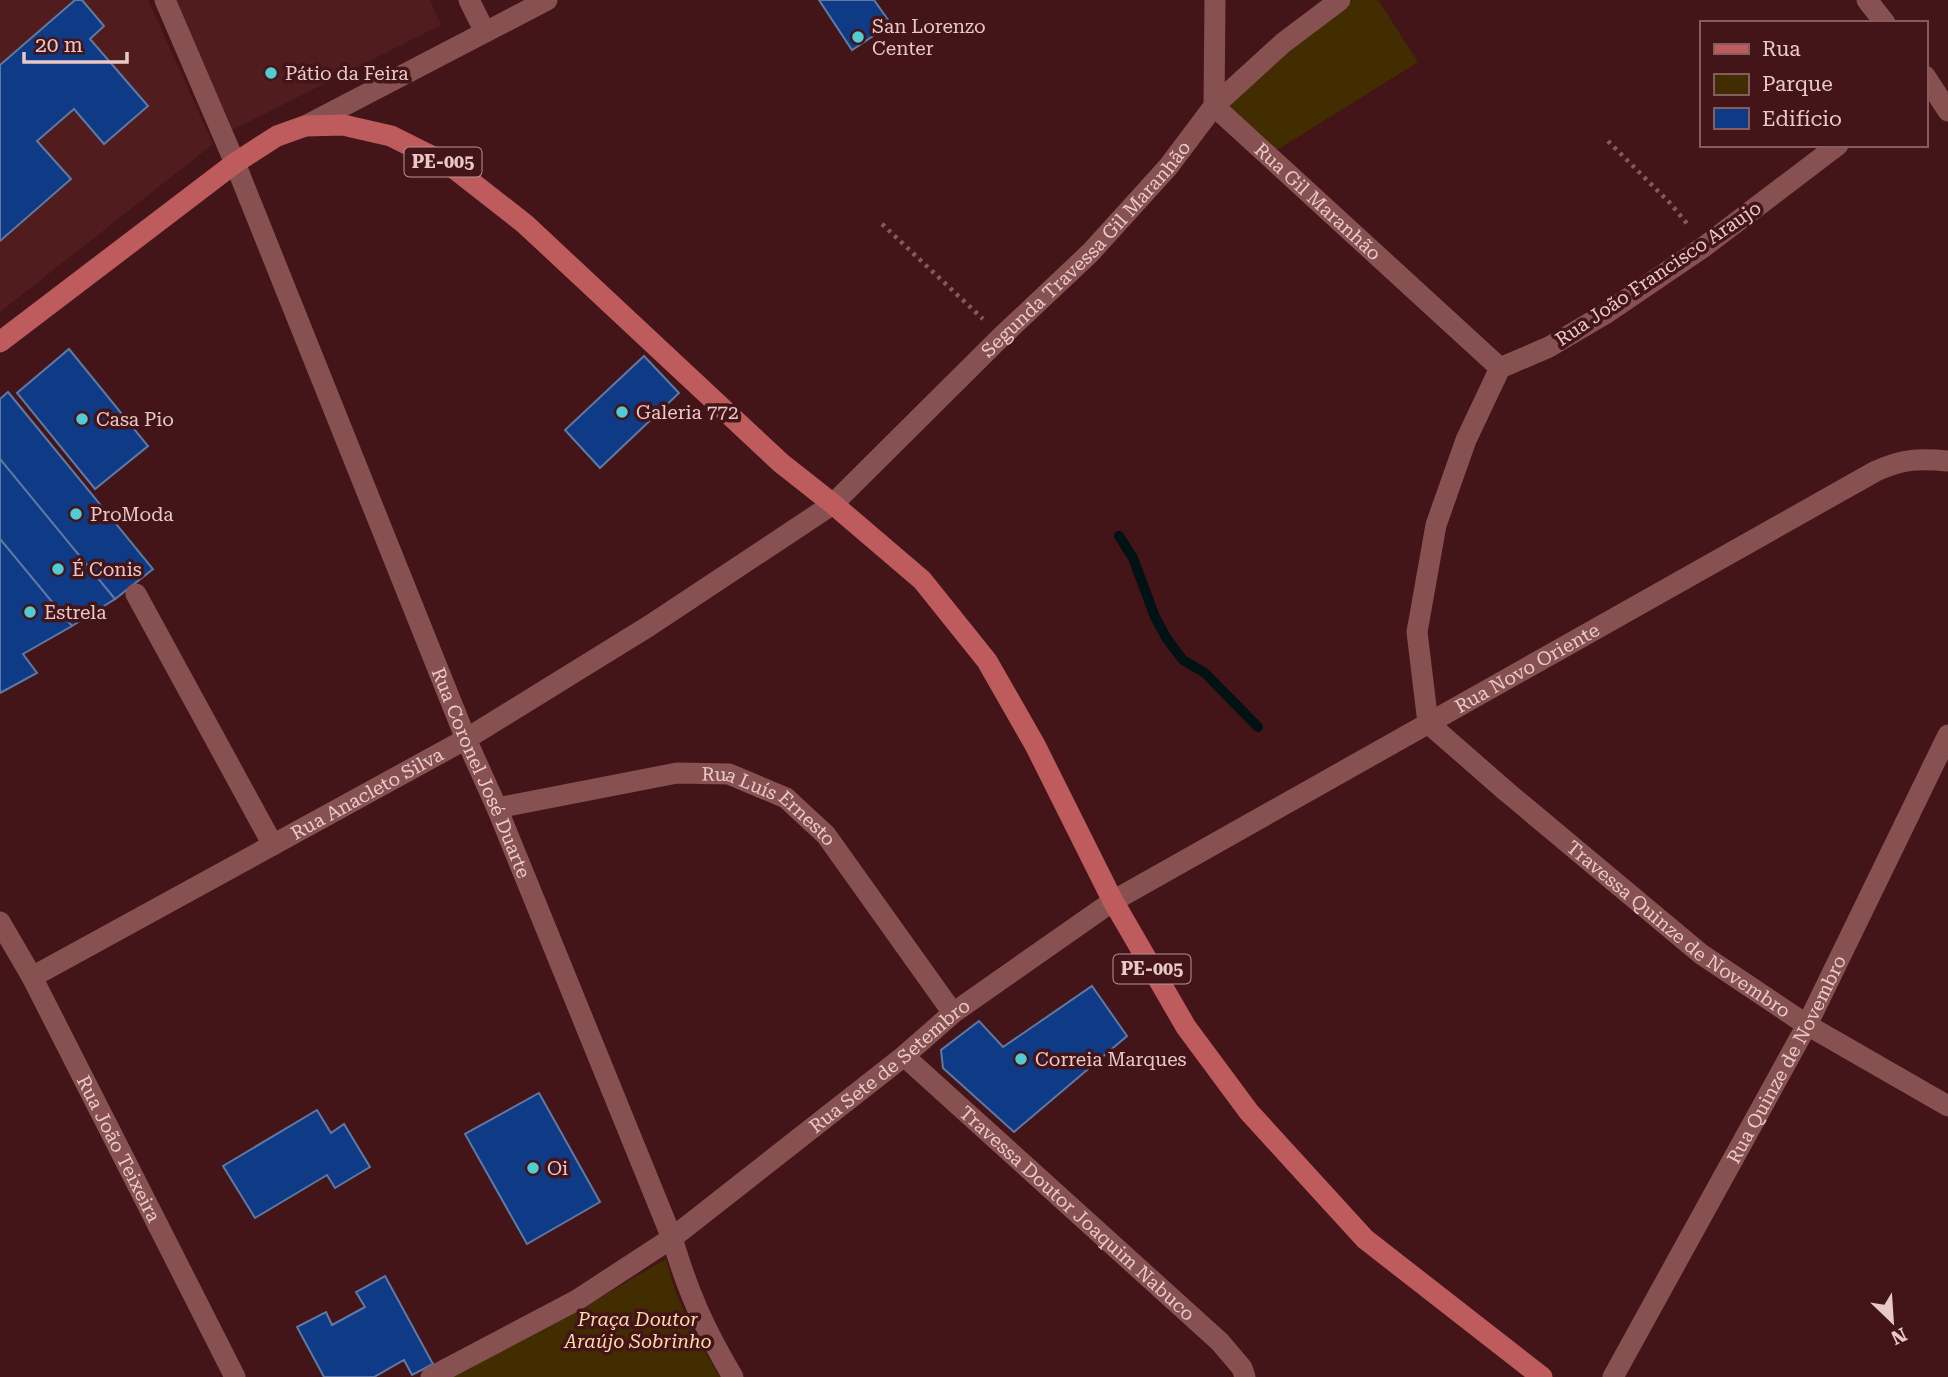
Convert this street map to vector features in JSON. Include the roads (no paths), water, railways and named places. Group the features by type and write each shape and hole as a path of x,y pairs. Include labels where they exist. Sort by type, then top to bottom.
{"main road":[{"name":"PE-005","path":"0,342 235,163 277,136 304,126 343,125 391,136 451,166 525,223 781,463 834,504 922,580 987,661 1035,745 1113,901 1186,1027 1249,1112 1365,1239 1542,1377"}],"street":[{"name":"Rua Coronel José Duarte","path":"165,0 235,163 466,739 497,808 672,1238 692,1298 707,1332 733,1377"},
{"path":"469,0 485,32"},
{"path":"304,126 547,0"},
{"path":"1214,106 1215,0"},
{"name":"Segunda Travessa Gil Maranhão","path":"834,504 1099,242 1168,167 1214,106 1283,43 1340,0"},
{"path":"1867,0 1883,21"},
{"path":"1927,79 1948,111"},
{"name":"Rua Gil Maranhão","path":"1214,106 1500,368"},
{"name":"Rua João Francisco Araujo","path":"1500,368 1549,347 1605,314 1705,246 1835,147"},
{"path":"1428,723 1417,632 1436,525 1465,440 1500,368"},
{"name":"Rua Novo Oriente","path":"1113,901 1876,471 1900,461 1924,458 1948,461"},
{"name":"Rua Anacleto Silva","path":"32,977 466,739 649,626 834,504"},
{"path":"136,594 273,845"},
{"name":"Travessa Quinze de Novembro","path":"1428,723 1701,954 1807,1025 1948,1106"},
{"name":"Rua Quinze de Novembro","path":"1613,1377 1807,1025 1948,735"},
{"name":"Rua Luís Ernesto","path":"497,808 677,773 729,774 786,798 826,835 953,1013"},
{"name":"Rua Sete de Setembro","path":"431,1377 577,1300 672,1238 904,1056 953,1013 1113,901"},
{"name":"Rua João Teixeira","path":"0,922 32,977 234,1377"},
{"name":"Travessa Doutor Joaquim Nabuco","path":"904,1056 1220,1342 1242,1368 1245,1377"}],"waterway":[{"path":"1119,536 1133,558 1155,617 1167,639 1183,660 1205,673 1258,727"}],"place":[{"name":"San Lorenzo Center","path":"858,37"},
{"name":"Pátio da Feira","path":"271,73"},
{"name":"Galeria 772","path":"622,412"},
{"name":"Casa Pio","path":"82,419"},
{"name":"ProModa","path":"76,514"},
{"name":"É Conis","path":"58,569"},
{"name":"Estrela","path":"30,612"},
{"name":"Correia Marques","path":"1021,1059"},
{"name":"Oi","path":"533,1168"}],"park label":[{"name":"Praça Doutor Araújo Sobrinho","path":"638,1330"}]}
